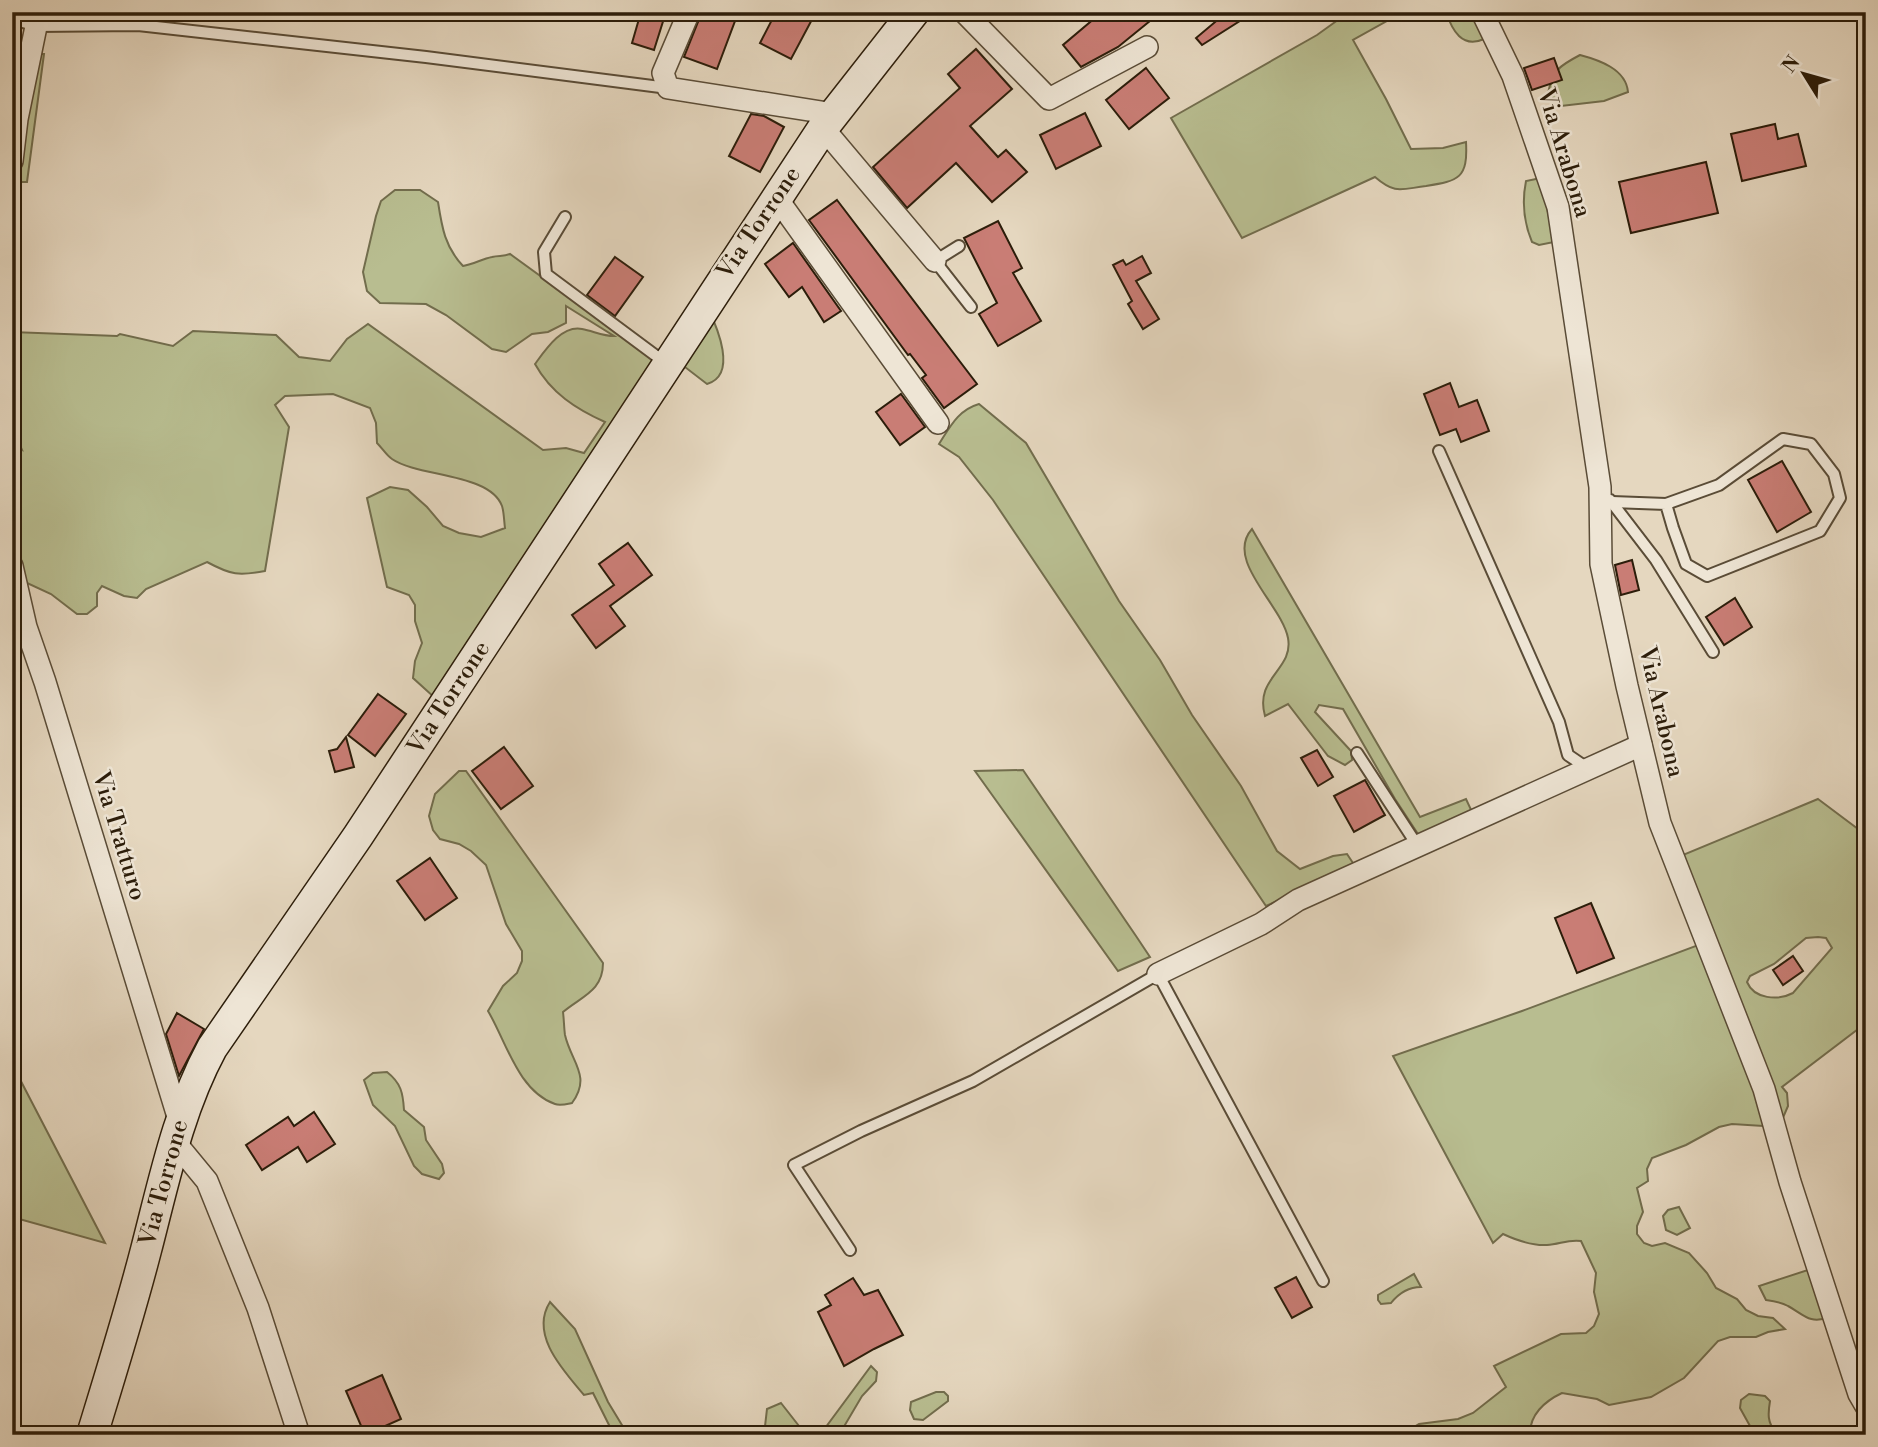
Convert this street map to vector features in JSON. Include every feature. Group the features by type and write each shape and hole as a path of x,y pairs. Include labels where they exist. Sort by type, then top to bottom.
{"main road":[{"name":"Via Torrone","path":"92,1435 127,1321 177,1130 194,1080 212,1048 358,836 776,197 828,121 914,12"}],"street":[{"path":"689,12 663,73 668,88 828,121 935,261"},
{"path":"964,12 1049,99 1147,47"},
{"name":"Via Arabona","path":"1482,12 1513,76 1558,207 1606,495 1601,564 1660,823 1764,1089 1790,1182 1859,1394 1866,1406"},
{"path":"12,161 17,119 38,19"},
{"path":"776,197 938,423"},
{"name":"Via Tratturo","path":"12,566 26,627 65,744 177,1130"},
{"path":"1158,974 1261,924 1298,900 1641,744"},
{"path":"177,1130 207,1181 258,1308 299,1435"}],"lane":[{"path":"12,19 138,25 426,57 668,88"},
{"path":"565,217 544,252 545,274 667,364"},
{"path":"959,246 935,261 971,307"},
{"path":"1606,495 1666,504 1719,485 1783,439 1811,444 1834,474 1840,498 1820,531 1707,576 1686,564 1666,504"},
{"path":"1439,451 1559,722 1568,755 1587,768"},
{"path":"1606,495 1656,560 1713,652"},
{"path":"1357,753 1417,845"},
{"path":"850,1250 794,1165 861,1131 973,1081 1158,974 1323,1281"}],"green space":[{"path":"1349,12 1403,12 1353,40 1411,149 1443,148 1466,142 1463,170 1459,176 1446,182 1404,189 1394,189 1375,177 1242,238 1171,118 1317,35"},
{"path":"1446,12 1486,12 1484,39 1470,42 1464,40 1451,25"},
{"path":"38,54 44,54 27,182 15,182 22,112"},
{"path":"1580,55 1603,63 1617,72 1626,84 1628,92 1604,101 1561,106 1548,93 1552,79 1562,66"},
{"path":"1541,178 1554,242 1539,245 1532,242 1529,235 1524,196 1526,181"},
{"path":"395,190 420,190 438,202 445,237 463,266 510,254 656,360 435,698 413,678 415,661 422,643 415,621 415,605 409,595 387,587 367,498 390,487 408,490 443,526 459,533 481,537 505,528 502,506 495,495 469,481 404,465 392,459 377,443 376,423 370,408 333,394 285,396 275,405 289,427 265,571 235,573 207,562 146,589 137,598 124,596 102,586 97,593 97,606 87,614 77,614 51,594 12,576 12,446 22,450 12,427 12,332 120,334 173,346 193,331 276,335 299,357 330,361 347,339 368,324 543,450 566,448 584,453 605,422 565,399 535,364 555,339 568,331 582,329 614,336 566,306 566,323 548,332 532,334 506,352 492,349 446,315 426,304 380,303 367,291 363,272 381,201"},
{"path":"708,308 720,338 722,371 716,379 707,384 685,367 672,382"},
{"path":"979,404 1026,443 1119,601 1241,786 1277,851 1300,869 1333,856 1347,854 1355,866 1266,906 993,500 959,457 939,444 965,410"},
{"path":"1252,529 1420,817 1466,799 1473,814 1430,834 1418,834 1343,709 1319,705 1315,712 1351,751 1352,760 1345,765 1328,756 1288,704 1265,716 1265,692 1285,658 1288,638 1284,625 1257,583 1245,554 1245,541"},
{"path":"1023,770 1150,957 1118,971 975,771"},
{"path":"459,771 466,771 603,963 595,987 563,1012 565,1035 580,1077 578,1093 572,1103 555,1104 542,1098 531,1088 514,1064 488,1011 503,986 517,973 522,961 522,951 506,924 486,865 459,844 440,839 433,830 429,816 435,794"},
{"path":"1818,799 1866,835 1866,1023 1782,1087 1787,1093 1788,1106 1779,1127 1732,1124 1719,1127 1686,1145 1652,1158 1647,1169 1648,1181 1637,1188 1643,1212 1637,1226 1637,1234 1644,1243 1652,1246 1665,1243 1689,1253 1716,1288 1737,1299 1746,1310 1758,1316 1773,1318 1785,1329 1756,1337 1730,1337 1718,1341 1684,1378 1651,1397 1609,1405 1597,1399 1562,1393 1550,1400 1535,1415 1530,1435 1406,1435 1406,1432 1419,1424 1458,1419 1473,1413 1506,1387 1494,1366 1561,1334 1586,1333 1594,1326 1599,1314 1594,1292 1596,1273 1581,1241 1541,1245 1503,1234 1493,1243 1393,1056 1704,943 1678,857","holes":["1806,938 1826,938 1832,948 1793,993 1774,998 1761,995 1750,988 1747,982 1750,976 1774,964"]},
{"path":"12,1064 105,1243 12,1217"},
{"path":"387,1072 400,1089 404,1110 424,1127 426,1140 442,1164 444,1173 439,1179 422,1174 414,1166 395,1126 373,1105 364,1080 373,1073"},
{"path":"1679,1207 1690,1228 1677,1235 1666,1230 1663,1216 1668,1210"},
{"path":"1811,1269 1829,1317 1812,1319 1783,1304 1766,1300 1759,1286"},
{"path":"1414,1274 1421,1287 1404,1291 1391,1303 1381,1304 1378,1295"},
{"path":"550,1302 575,1329 608,1402 628,1435 614,1435 593,1393 584,1395 559,1364 546,1340 544,1327"},
{"path":"871,1366 877,1372 876,1381 862,1396 839,1435 820,1435"},
{"path":"936,1392 944,1392 948,1401 923,1420 914,1419 910,1410 911,1402"},
{"path":"1749,1394 1765,1396 1770,1401 1769,1418 1776,1432 1809,1429 1827,1435 1755,1435 1740,1408 1741,1400"},
{"path":"781,1403 806,1435 764,1435 767,1409"}],"building":[{"path":"641,12 666,12 654,50 632,43"},
{"path":"702,12 712,12 735,21 717,69 684,57"},
{"path":"776,12 816,12 791,59 760,43"},
{"path":"1102,12 1161,12 1118,47 1081,67 1063,45"},
{"path":"1227,12 1254,12 1202,45 1196,38"},
{"path":"976,49 1012,89 970,126 998,157 1006,150 1027,172 992,202 956,163 907,208 873,167 960,88 948,74"},
{"path":"1554,58 1562,80 1532,90 1524,68"},
{"path":"1146,68 1169,98 1129,129 1106,100"},
{"path":"1085,113 1101,146 1056,169 1040,135"},
{"path":"751,114 764,116 784,127 760,172 729,156"},
{"path":"1775,124 1778,139 1798,134 1806,166 1742,181 1731,134"},
{"path":"1706,162 1718,213 1631,233 1619,182"},
{"path":"837,200 977,384 944,408 922,378 926,375 910,354 908,355 809,220"},
{"path":"998,221 1022,268 1013,273 1041,321 998,346 979,314 997,303 964,238"},
{"path":"793,243 841,311 824,322 802,287 789,297 765,264"},
{"path":"1142,256 1151,273 1136,281 1159,319 1143,329 1128,304 1132,301 1113,265 1123,260 1126,265"},
{"path":"615,257 643,277 615,316 587,295"},
{"path":"1450,383 1459,407 1477,400 1489,431 1461,442 1456,429 1440,435 1424,394"},
{"path":"901,394 925,427 900,445 876,412"},
{"path":"1782,461 1811,512 1777,532 1748,480"},
{"path":"628,543 652,575 610,606 625,626 596,648 572,615 614,585 599,564"},
{"path":"1632,560 1639,590 1621,595 1615,565"},
{"path":"1735,598 1752,627 1724,645 1706,617"},
{"path":"378,694 406,714 375,756 348,735"},
{"path":"346,737 354,767 335,772 329,751 337,749"},
{"path":"504,747 533,786 501,809 472,771"},
{"path":"1317,750 1333,777 1318,786 1301,758"},
{"path":"1365,780 1385,815 1354,832 1334,796"},
{"path":"430,858 457,898 425,920 397,881"},
{"path":"1591,903 1614,958 1577,973 1555,918"},
{"path":"1793,956 1803,971 1783,985 1773,970"},
{"path":"177,1013 204,1029 179,1076 166,1034"},
{"path":"314,1112 335,1144 307,1162 298,1147 262,1170 246,1145 288,1117 294,1126"},
{"path":"1296,1277 1312,1307 1292,1318 1275,1288"},
{"path":"853,1278 864,1295 878,1290 903,1335 844,1366 818,1312 831,1305 825,1295"},
{"path":"382,1375 401,1419 365,1435 346,1391"}]}
